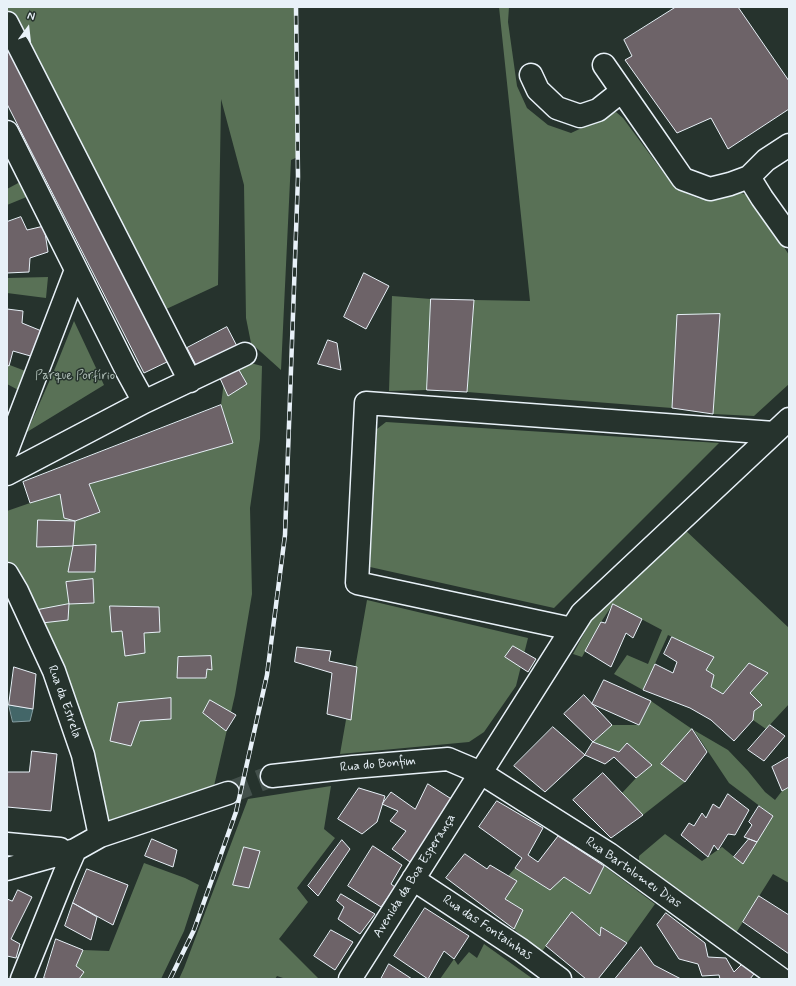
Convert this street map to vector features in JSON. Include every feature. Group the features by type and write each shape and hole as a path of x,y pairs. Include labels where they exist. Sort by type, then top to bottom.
{"street":[{"path":"7,23 190,381"},
{"path":"604,65 683,179 710,189 730,184 750,177 766,160 789,145"},
{"path":"531,75 538,90 556,108 580,116 598,110 622,91"},
{"path":"7,132 127,372 144,402"},
{"path":"750,177 766,204 789,236"},
{"path":"7,450 76,270"},
{"path":"7,474 144,402 245,354"},
{"path":"572,629 357,583 366,403 782,426"},
{"name":"Avenida da Boa Esperança","path":"350,979 582,613 782,426"},
{"name":"Rua da Estrela","path":"7,574 17,591 54,671 83,755 100,836"},
{"name":"Rua do Bonfim","path":"272,776 448,759 481,773"},
{"name":"Rua Bartolomeu Dias","path":"481,773 609,854 781,979"},
{"path":"7,869 75,850 100,836 228,793"},
{"path":"7,844 75,850"},
{"path":"22,979 75,850"},
{"name":"Rua das Fontainhas","path":"414,879 521,950 560,979"}],"green space":[{"path":"7,7 296,7 298,157 291,160 281,370 251,343 246,318 244,185 221,99 218,285 162,311"},
{"path":"499,7 509,7 508,22 517,86 527,108 548,125 571,133 616,112 623,118 671,183 685,193 700,199 714,199 739,192 749,196 789,255 789,384 754,416 713,414 720,314 677,316 672,408 467,392 474,300 530,301"},
{"path":"22,181 29,196 7,205 7,189"},
{"path":"48,277 46,298 7,293 7,278"},
{"path":"392,296 431,299 427,390 389,391"},
{"name":"Parque Porfírio","path":"74,321 104,385 27,432 56,366"},
{"path":"227,357 262,366 260,439 250,508 252,594 235,695 211,799 100,836 83,755 7,578 7,511 60,494 75,521 100,512 89,484 233,443 221,405"},
{"path":"7,364 28,372 22,392 7,384"},
{"path":"386,422 719,443 554,608 370,567 377,429"},
{"path":"683,528 789,628 789,704 766,729 753,720 754,711 762,705 750,693 768,673 749,663 723,694 711,687 714,675 706,670 714,657 668,635 643,690 614,674 627,655 648,664 662,630 613,604 601,622 582,657 573,654 593,617"},
{"path":"367,600 528,638 516,686 484,732 469,742 340,754"},
{"path":"651,701 693,729 661,764 685,782 643,815 622,793 636,778 652,765 628,744 619,752 593,742 612,725 639,725"},
{"path":"694,730 728,750 765,792 775,800 782,791 789,787 789,883 773,874 736,933 643,867 639,862 639,856 665,834 702,861 722,847 743,864 773,816 729,783"},
{"path":"331,786 324,829 335,838 297,888 308,902 279,939 319,979 286,979 277,976 275,979 179,979 248,799"},
{"path":"144,863 185,878 199,885 184,931 161,979 74,979 76,966 83,950 109,951"},
{"path":"604,866 655,904 627,943 602,927 600,936 572,912 540,954 514,929 522,910 505,899 517,881 508,876 515,868 564,877 590,894"},
{"path":"484,944 533,979 440,979 454,959 458,965 469,952 477,958"}],"water":[{"path":"9,705 33,709 30,721 13,722"}],"building":[{"path":"676,7 738,7 789,81 789,109 728,149 711,118 677,133 625,60 632,56 624,40"},
{"path":"7,43 169,361 144,373 7,104"},
{"path":"21,217 27,230 44,226 48,252 30,258 29,272 7,273 7,222"},
{"path":"364,273 389,286 366,329 344,317"},
{"path":"431,299 474,300 467,392 427,390"},
{"path":"7,309 23,311 22,323 44,332 34,357 13,351 9,366 7,365"},
{"path":"720,314 713,414 672,408 677,315"},
{"path":"227,327 239,350 199,371 187,348"},
{"path":"328,340 337,343 341,370 318,364"},
{"path":"236,365 247,384 228,396 219,376"},
{"path":"221,405 233,443 89,484 100,512 75,521 64,518 60,494 30,503 23,482"},
{"path":"38,520 75,521 73,546 37,547"},
{"path":"96,545 95,572 68,572 73,546"},
{"path":"93,579 94,603 69,604 66,582"},
{"path":"69,604 68,620 33,624 27,612"},
{"path":"613,604 642,619 633,638 626,633 611,667 585,651 601,622 605,623"},
{"path":"110,606 159,607 160,632 144,633 145,653 125,656 122,631 112,632"},
{"path":"672,637 714,657 706,670 714,675 711,687 723,694 749,663 768,673 750,693 762,705 754,711 753,720 734,741 711,720 690,708 643,690 655,664 673,673 677,662 664,654"},
{"path":"513,646 536,659 528,672 505,657"},
{"path":"297,647 331,651 329,661 357,667 351,720 327,714 332,673 295,662"},
{"path":"211,656 212,670 207,669 206,678 177,678 178,657"},
{"path":"14,667 36,674 33,709 9,705"},
{"path":"604,680 651,701 639,725 592,704"},
{"path":"584,695 612,725 593,742 564,714"},
{"path":"171,698 171,719 140,721 131,746 110,741 118,703"},
{"path":"210,700 236,715 226,731 203,713"},
{"path":"770,725 785,736 764,761 748,750"},
{"path":"553,727 585,755 545,792 514,766"},
{"path":"692,729 707,752 685,782 661,764"},
{"path":"593,742 619,752 627,743 652,765 636,778 614,757 605,764 585,755"},
{"path":"32,751 57,754 51,811 7,807 7,772 29,772"},
{"path":"789,757 789,787 782,791 772,767"},
{"path":"603,773 643,815 611,838 573,800"},
{"path":"428,784 453,800 437,826 410,862 392,849 406,831 390,821 398,811 382,804 391,792 415,809"},
{"path":"359,788 385,796 377,822 362,834 338,819"},
{"path":"728,794 749,810 735,835 728,834 718,850 714,845 708,857 681,835 689,823 694,826 702,813 706,818 713,804 719,808"},
{"path":"497,801 543,828 528,855 538,862 558,836 604,866 590,894 564,877 550,890 515,868 522,858 479,827"},
{"path":"759,806 773,816 757,842 744,837 752,825 749,822"},
{"path":"152,839 177,850 173,867 145,856"},
{"path":"749,839 757,842 743,864 734,857"},
{"path":"342,840 350,849 318,896 308,886"},
{"path":"373,846 402,865 391,884 395,887 381,907 348,886"},
{"path":"244,847 260,851 249,888 233,885"},
{"path":"465,854 487,869 490,865 517,881 505,899 523,910 514,929 446,878"},
{"path":"87,869 128,885 113,925 73,903"},
{"path":"18,890 32,897 11,939 20,944 16,958 7,956 7,899 12,901"},
{"path":"341,894 375,914 360,934 338,919 344,907 337,901"},
{"path":"759,896 789,915 789,954 743,922"},
{"path":"73,903 97,917 91,940 65,926"},
{"path":"425,908 469,936 454,959 444,951 428,979 394,956"},
{"path":"572,912 600,936 601,927 627,943 598,979 586,979 546,946"},
{"path":"666,913 705,943 708,957 726,958 734,972 742,964 754,974 750,979 720,979 719,975 702,976 698,964 679,959 657,925"},
{"path":"331,930 353,942 335,970 314,956"},
{"path":"56,939 83,950 76,966 84,972 79,979 44,978"},
{"path":"641,947 654,965 681,979 615,979"},
{"path":"389,964 412,979 381,979"}],"tunnel":[{"path":"228,793 272,776"}],"railway":[{"path":"170,979 194,930 236,812 267,675 285,535 298,177 296,7"}]}
